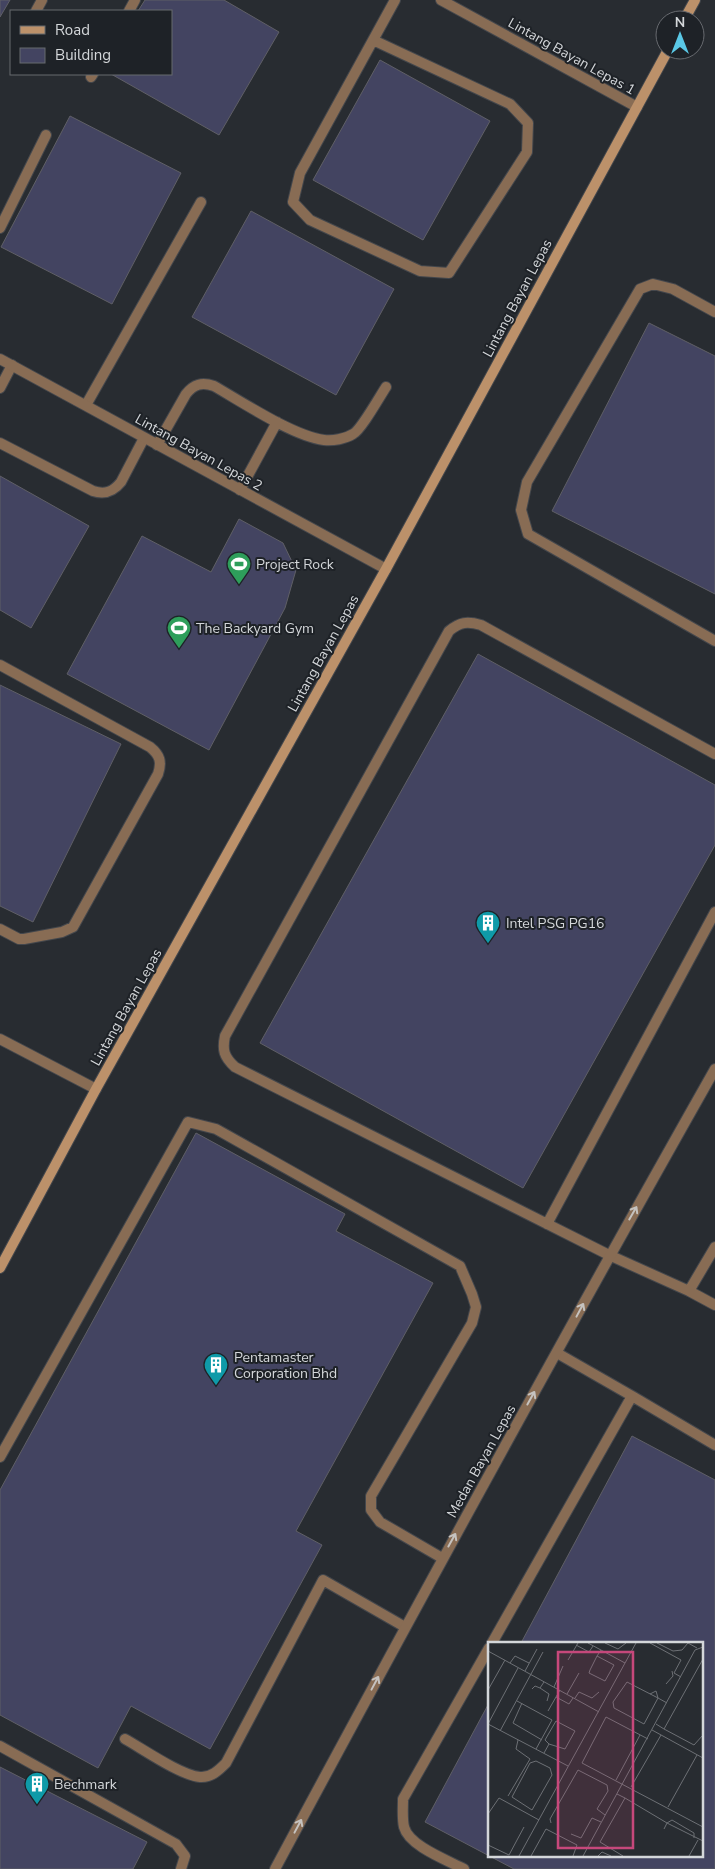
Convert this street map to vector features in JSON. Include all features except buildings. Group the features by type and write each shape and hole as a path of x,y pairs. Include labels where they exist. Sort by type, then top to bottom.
{"street":[{"path":"373,40 510,104 528,123 527,152 449,273 420,271 310,220 293,202 300,173 373,40 395,0"},
{"name":"Lintang Bayan Lepas 1","path":"441,0 636,107"},
{"name":"Lintang Bayan Lepas","path":"0,1268 96,1089 386,570 662,60"},
{"path":"0,228 46,136"},
{"path":"86,405 201,202"},
{"path":"715,312 673,289 653,284 640,289 526,482 521,510 528,534 715,641"},
{"name":"Lintang Bayan Lepas 2","path":"0,359 386,570"},
{"path":"0,388 12,365"},
{"path":"157,445 186,394 198,384 206,383 214,386 277,422 308,436 324,440 340,439 355,434 386,387"},
{"path":"240,490 277,422"},
{"path":"0,443 93,491 101,493 116,489 144,438"},
{"path":"715,754 481,625 469,622 458,624 449,631 225,1036 222,1047 226,1058 235,1066 609,1255 689,1291 715,1305"},
{"path":"0,666 150,747 160,759 161,767 73,927 62,932 24,939 0,929"},
{"path":"547,1224 715,912"},
{"path":"0,1039 96,1089"},
{"name":"Medan Bayan Lepas","path":"275,1869 442,1558 609,1255 715,1068"},
{"path":"0,1458 188,1122 203,1125 216,1129 460,1266 476,1307 472,1323 371,1496 371,1510 380,1522 442,1558"},
{"path":"689,1291 715,1247"},
{"path":"556,1353 715,1445"},
{"path":"493,1642 632,1396"},
{"path":"125,1739 186,1774 201,1778 216,1774 226,1763 323,1580 405,1627"},
{"path":"464,1869 413,1842 404,1828 402,1814 403,1799 488,1650"},
{"path":"0,1746 176,1844 185,1856 181,1869"}],"place":[{"name":"Project Rock","path":"239,585"},
{"name":"The Backyard Gym","path":"179,649"},
{"name":"Intel PSG PG16","path":"488,944"},
{"name":"Pentamaster Corporation Bhd","path":"216,1386"},
{"name":"Bechmark","path":"37,1805"}]}
